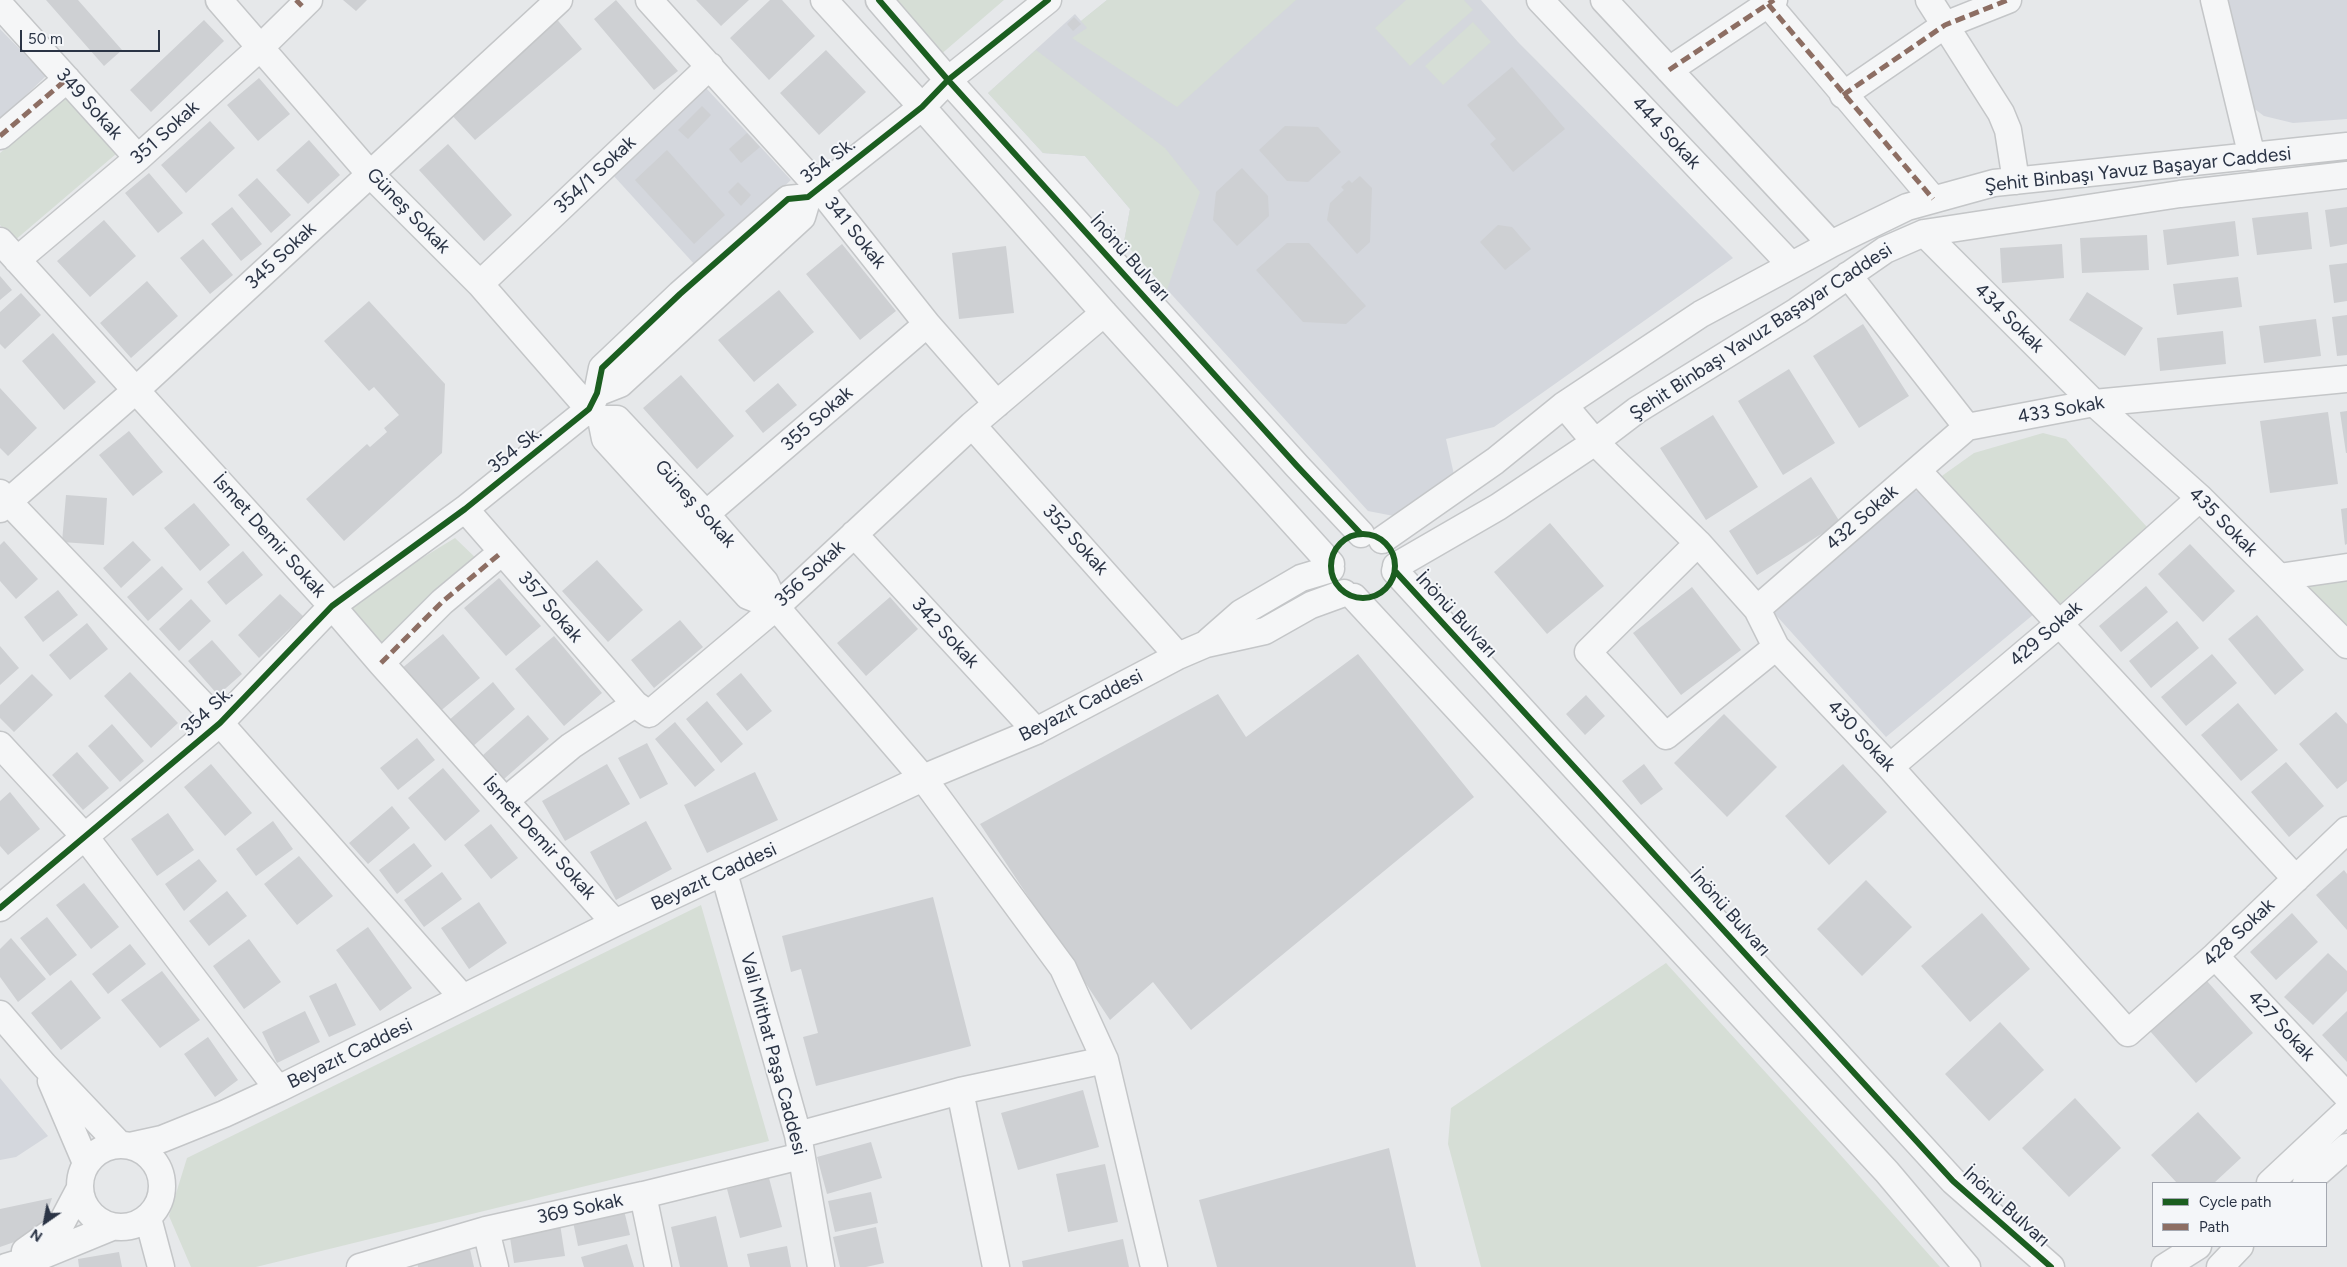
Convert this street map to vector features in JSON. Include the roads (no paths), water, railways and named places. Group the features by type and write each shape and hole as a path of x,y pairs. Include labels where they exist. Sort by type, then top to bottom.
{"street":[{"name":"Güneş Sokak","path":"219,0 262,46 370,174 480,284 595,407 617,418 706,514 766,582 776,607 923,778 1063,968 1105,1060 1154,1267"},
{"name":"351 Sokak","path":"8,250 138,158 262,46 309,0"},
{"name":"345 Sokak","path":"3,501 136,391 559,0"},
{"name":"341 Sokak","path":"649,0 710,66 813,192 997,404"},
{"path":"824,0 922,107 1331,566"},
{"name":"İnönü Bulvarı","path":"879,0 948,80 1297,466 1372,537"},
{"name":"354 Sk.","path":"0,908 86,838 220,723 332,606 465,509 595,407 602,368 673,301 788,199 813,192 922,107 948,80 1048,0"},
{"name":"444 Sokak","path":"1540,0 1791,265"},
{"path":"1604,0 1832,244"},
{"path":"1929,0 2001,113 2008,130 2016,181"},
{"path":"1843,95 1945,26 2008,0"},
{"path":"2214,0 2252,157"},
{"path":"1669,70 1771,2 1843,95 1933,199"},
{"name":"349 Sokak","path":"0,5 138,158"},
{"name":"354/1 Sokak","path":"480,284 710,66"},
{"path":"0,136 67,80"},
{"name":"Şehit Binbaşı Yavuz Başayar Caddesi","path":"1372,537 1495,461 1564,405 1701,314 1791,265 1906,208 1994,183 2347,146"},
{"name":"Şehit Binbaşı Yavuz Başayar Caddesi","path":"1396,568 1498,507 1595,442 1637,410 1797,311 1885,250 1924,233 2180,194 2347,175"},
{"name":"434 Sokak","path":"1924,233 2094,403"},
{"name":"İsmet Demir Sokak","path":"8,250 332,606 615,923"},
{"path":"1848,275 1967,427"},
{"name":"356 Sokak","path":"635,704 649,714 776,607 972,425 1104,313"},
{"name":"355 Sokak","path":"706,514 927,324"},
{"name":"433 Sokak","path":"1967,427 2094,403 2347,379"},
{"name":"435 Sokak","path":"2094,403 2200,498 2347,645"},
{"path":"1564,405 1595,442"},
{"name":"Güneş Sokak","path":"595,407 605,439 748,596 776,607"},
{"name":"352 Sokak","path":"972,425 1178,656"},
{"name":"432 Sokak","path":"1757,609 1967,427"},
{"name":"430 Sokak","path":"1595,442 1698,543 1757,609 1776,647 1890,766 2128,1033"},
{"path":"1918,471 2296,879"},
{"name":"429 Sokak","path":"1890,766 2059,624 2200,498"},
{"path":"3,501 220,723 463,998"},
{"name":"357 Sokak","path":"465,509 635,704"},
{"name":"342 Sokak","path":"854,534 1036,731"},
{"path":"1349,595 1372,598 1388,588 1396,568 1389,547 1372,537 1352,536 1337,546 1331,566 1333,578 1887,1172 1967,1267"},
{"path":"1698,543 1588,652 1666,736 1776,647"},
{"path":"381,663 442,602 502,552"},
{"name":"Beyazıt Caddesi","path":"1206,644 1241,612 1301,578 1331,566"},
{"path":"2278,576 2347,567"},
{"name":"İnönü Bulvarı","path":"1396,568 1953,1181 2051,1267"},
{"name":"Beyazıt Caddesi","path":"224,1114 278,1090 615,923 923,778 1036,731 1178,656 1206,644 1265,631 1312,605 1349,595"},
{"path":"505,801 571,746 635,704"},
{"path":"0,744 86,838 278,1090"},
{"name":"428 Sokak","path":"2128,1033 2215,956 2347,830"},
{"name":"Vali Mithat Paşa Caddesi","path":"724,873 800,1146 820,1267"},
{"name":"427 Sokak","path":"2215,956 2347,1096"},
{"path":"0,1014 44,1064 125,1145 148,1155 157,1166 162,1179 162,1193"},
{"name":"369 Sokak","path":"360,1267 486,1230 643,1195 800,1146 960,1091 1105,1060"},
{"path":"44,1064 86,1163"},
{"path":"960,1091 996,1267"},
{"path":"2271,1182 2347,1111"},
{"path":"132,1223 100,1222 91,1215 83,1204 80,1190 81,1176 86,1163 95,1154 107,1147 162,1139 224,1114"},
{"path":"6,1267 132,1223 157,1207 168,1166 180,1147 224,1114"},
{"path":"2307,1182 2347,1147"},
{"path":"0,1265 23,1252 60,1226 80,1190"},
{"path":"643,1195 658,1267"},
{"path":"132,1223 150,1267"},
{"path":"132,1223 162,1267"},
{"path":"486,1230 495,1267"},
{"path":"2165,1267 2196,1247"}]}
